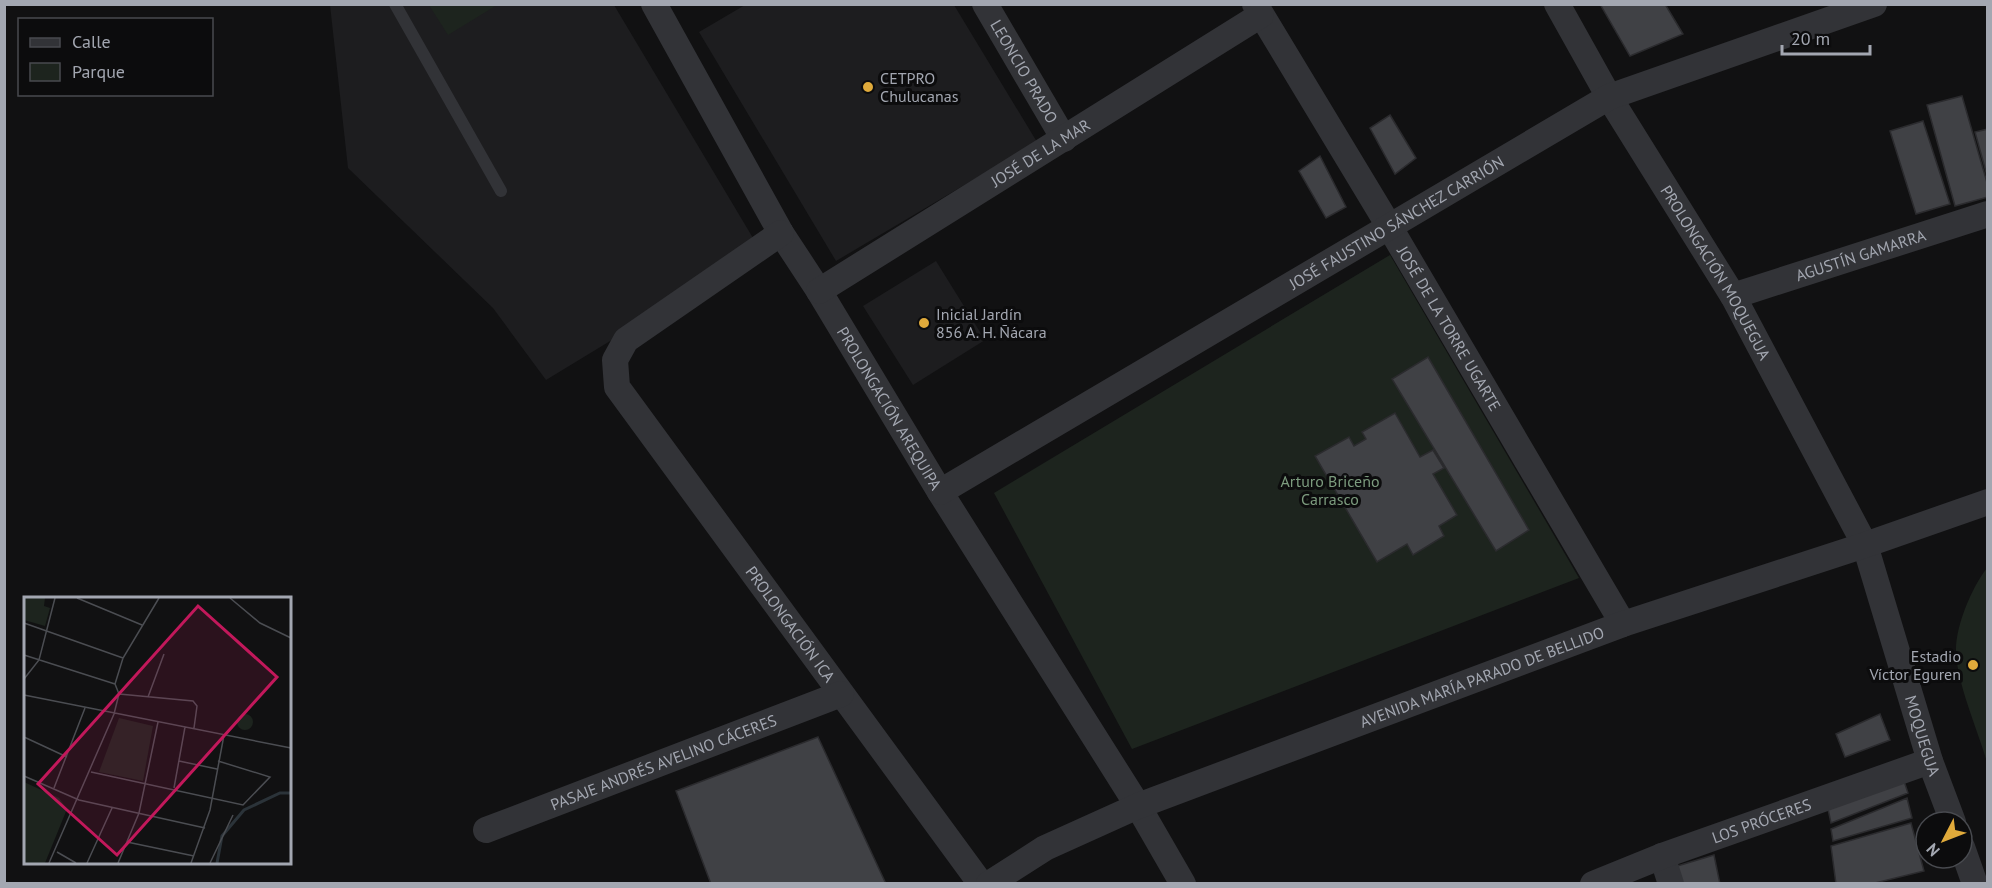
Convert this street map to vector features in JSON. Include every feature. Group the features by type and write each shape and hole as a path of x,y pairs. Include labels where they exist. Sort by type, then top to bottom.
{"street":[{"name":"PROLONGACIÓN AREQUIPA","path":"654,4 781,233 819,291 940,492 1138,806 1183,884"},
{"name":"LEONCIO PRADO","path":"985,4 1064,139"},
{"name":"PROLONGACIÓN MOQUEGUA","path":"1557,4 1609,97 1733,296 1865,545"},
{"name":"JOSÉ FAUSTINO SÁNCHEZ CARRIÓN","path":"940,492 1609,97 1860,6"},
{"name":"JOSÉ DE LA MAR","path":"819,291 1064,139 1258,10"},
{"name":"JOSÉ DE LA TORRE UGARTE","path":"1258,10 1389,226 1623,624"},
{"name":"AGUSTÍN GAMARRA","path":"1733,296 1988,214"},
{"name":"PROLONGACIÓN ICA","path":"781,233 626,340 615,360 617,387 981,884"},
{"name":"AVENIDA MARÍA PARADO DE BELLIDO","path":"989,884 1045,848 1138,806 1623,624 1988,502"},
{"name":"MOQUEGUA","path":"1865,545 1930,761 1948,810"},
{"name":"PASAJE ANDRÉS AVELINO CÁCERES","path":"486,830 841,694"},
{"name":"LOS PRÓCERES","path":"1593,884 1662,856 1930,761"},
{"path":"1662,856 1671,884"}],"lane":[{"path":"395,4 501,191"}],"shaded area":[{"path":"330,5 614,5 753,238 750,256 546,380 493,308 348,168"},
{"name":"CETPRO Chulucanas","path":"745,5 954,5 1037,142 836,261 699,32"},
{"name":"Inicial Jardín 856 A. H. Ñácara","path":"936,261 985,340 913,385 863,306"}],"green space":[{"path":"429,5 497,5 448,35"},
{"name":"Arturo Briceño Carrasco","path":"1390,255 1579,578 1132,749 994,493"},
{"name":"Estadio Víctor Eguren","path":"1987,568 1987,762 1963,691 1956,650 1959,629 1966,607"}],"building":[{"path":"1600,4 1665,4 1683,34 1630,56"},
{"path":"1962,96 1988,186 1988,197 1955,206 1927,105"},
{"path":"1390,115 1416,158 1395,174 1370,128"},
{"path":"1923,121 1950,204 1916,214 1890,131"},
{"path":"1988,129 1988,179 1975,132"},
{"path":"1320,156 1346,207 1326,218 1299,171"},
{"path":"1428,357 1529,530 1496,551 1392,379"},
{"path":"1395,413 1420,457 1433,450 1444,468 1433,474 1457,515 1439,526 1444,536 1413,555 1407,544 1377,562 1315,456 1349,437 1354,446 1366,439 1362,432"},
{"path":"1880,714 1890,740 1845,757 1836,734"},
{"path":"818,737 886,884 711,884 676,791"},
{"path":"1903,778 1908,793 1831,823 1828,809"},
{"path":"1907,798 1912,818 1833,841 1831,829"},
{"path":"1911,823 1914,834 1914,870 1924,871 1871,884 1836,884 1831,846"},
{"path":"1714,855 1720,884 1680,884 1674,867"}],"place":[{"name":"CETPRO Chulucanas","path":"868,87"},
{"name":"Inicial Jardín 856 A. H. Ñácara","path":"924,323"},
{"name":"Estadio Víctor Eguren","path":"1973,665"}]}
